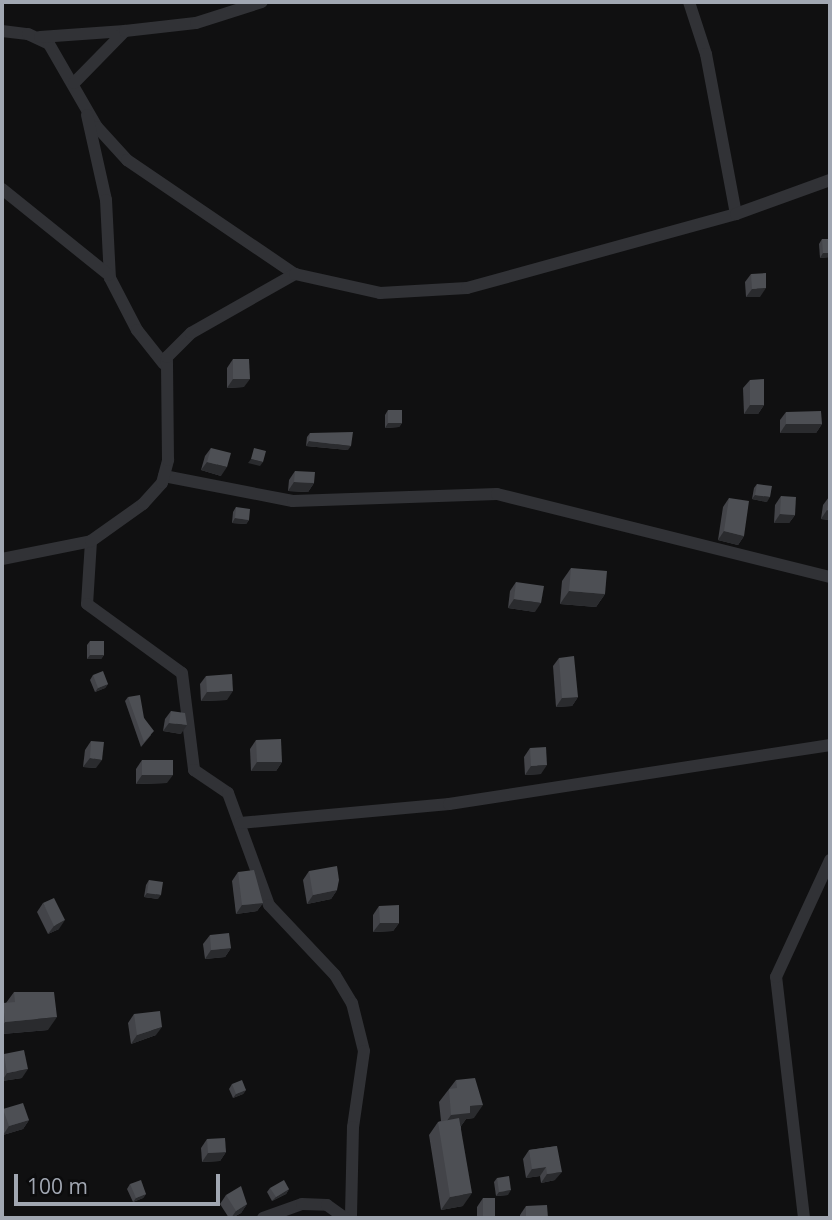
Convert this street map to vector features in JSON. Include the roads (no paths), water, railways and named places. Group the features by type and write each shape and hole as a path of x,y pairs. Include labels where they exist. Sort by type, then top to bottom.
{"street":[{"path":"2,31 40,37 125,31 196,23 262,2"},
{"path":"689,2 706,54 736,214"},
{"path":"74,83 125,31"},
{"path":"40,37 56,53 109,143 127,160 295,274 380,293 467,288 736,214 830,180"},
{"path":"2,559 91,541 143,504 164,476 169,439 164,364 126,313 109,275 106,200 85,105"},
{"path":"2,189 109,275"},
{"path":"164,364 172,350 191,333 295,274"},
{"path":"164,476 293,501 497,494 830,577"},
{"path":"91,541 87,604 181,673 192,764 228,793 240,823 251,867 269,905 335,975 357,1018 364,1051 353,1127 351,1218"},
{"path":"240,823 449,804 830,746"},
{"path":"804,1218 776,977 830,860"},
{"path":"263,1218 302,1204 327,1205 345,1218"}]}
